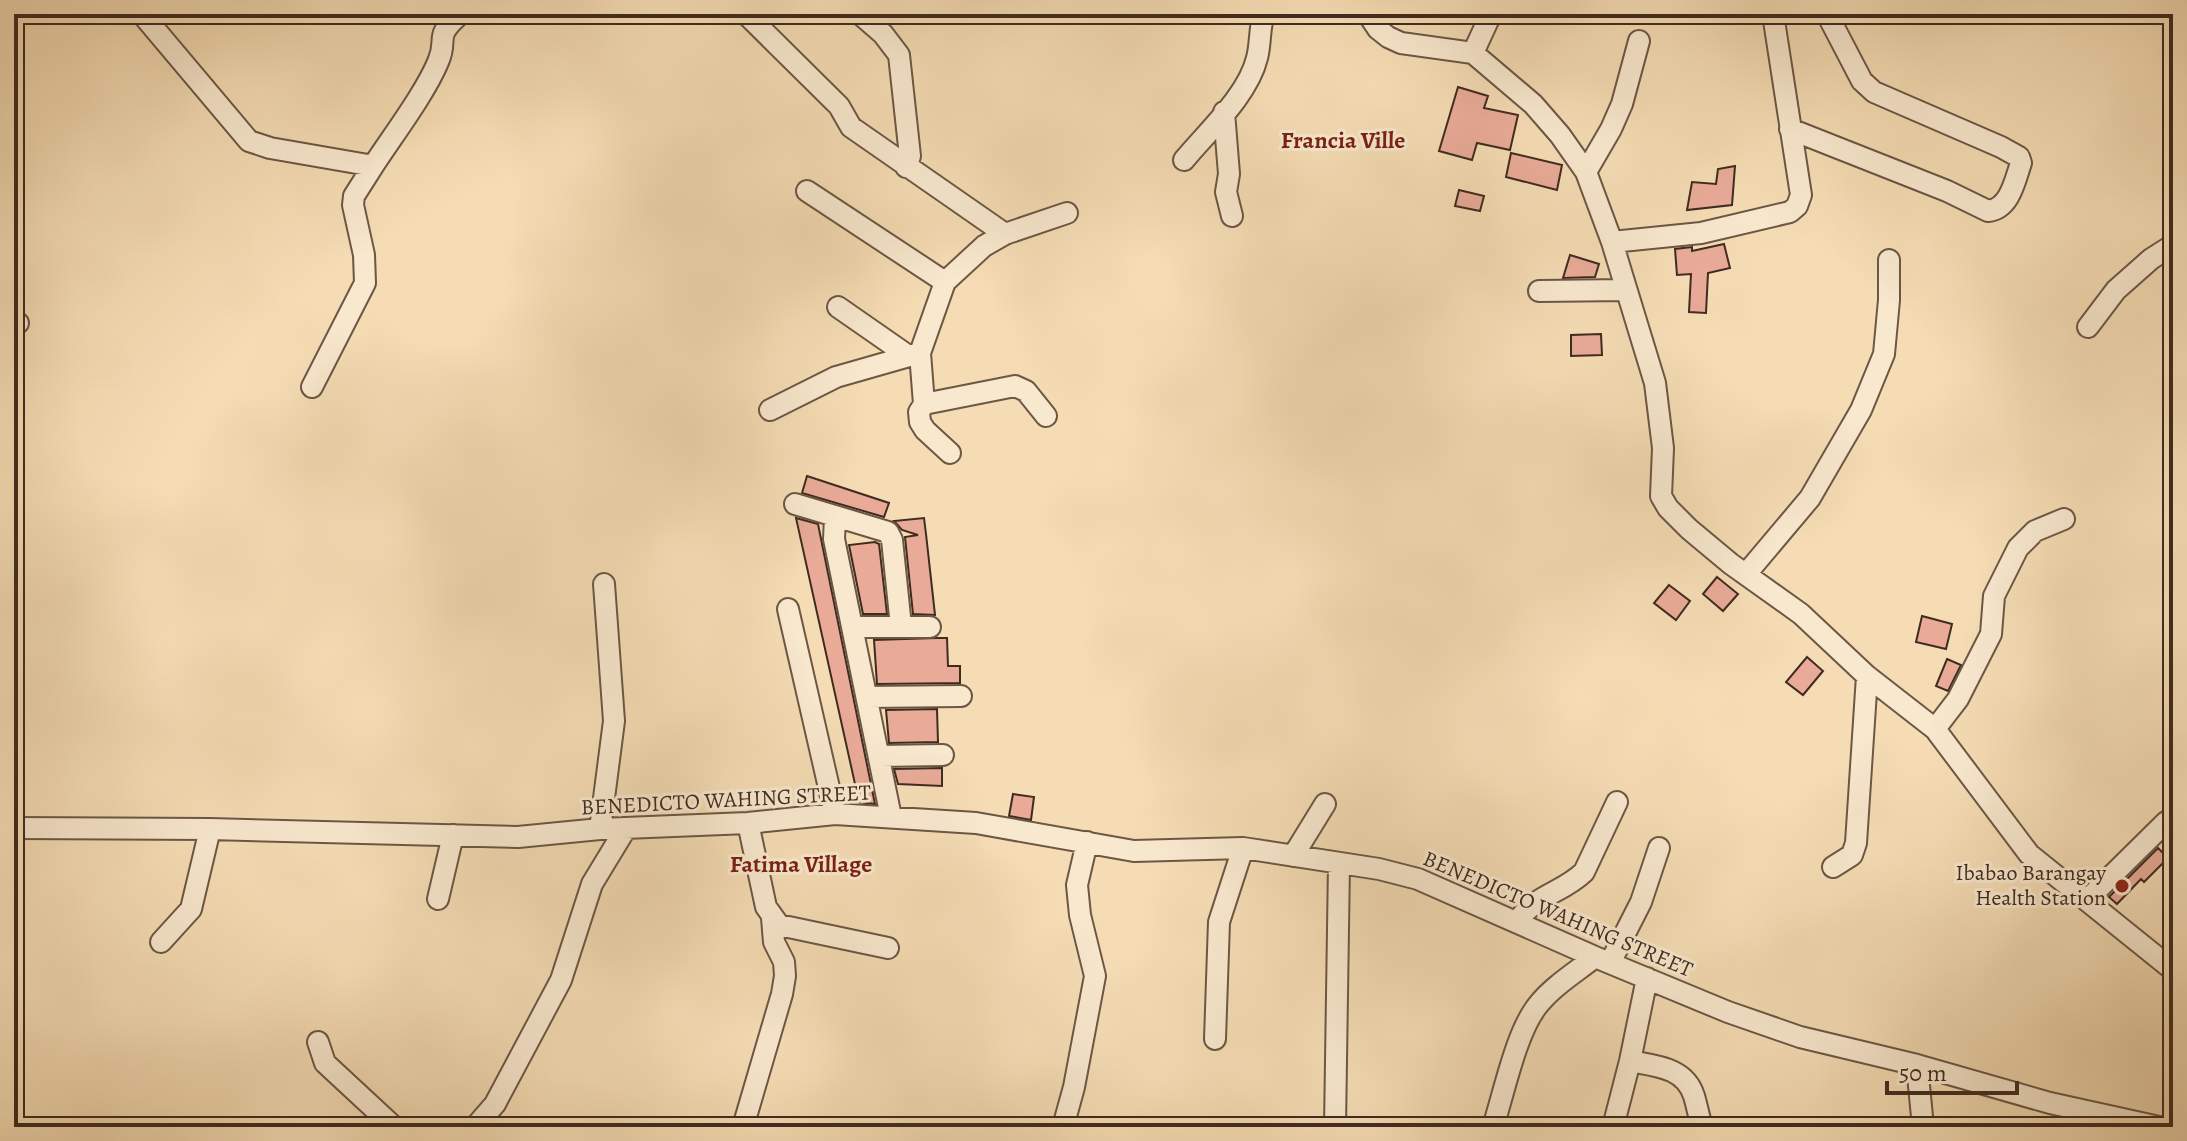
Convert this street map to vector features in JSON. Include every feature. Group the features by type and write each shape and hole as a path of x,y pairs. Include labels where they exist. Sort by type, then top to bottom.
{"street":[{"path":"142,14 249,141 270,148 364,165 375,163"},
{"path":"312,387 365,283 364,255 353,205 354,196 439,60 445,27 460,14"},
{"path":"860,14 883,34 899,55 910,156 906,167"},
{"path":"1184,160 1239,96 1254,67 1264,14"},
{"path":"1368,14 1388,37 1401,43 1473,53 1533,104 1586,172 1612,242 1655,383 1663,448 1661,496 1689,529 1801,614 1867,676 1935,729 2029,854 2173,970"},
{"path":"1473,53 1491,14"},
{"path":"1612,242 1701,233 1790,212 1797,206 1801,195 1773,14"},
{"path":"1790,129 1947,191 1988,211 1995,210 2006,201 2021,163 2019,157 1874,92 1862,81 1827,14"},
{"path":"747,15 839,106 851,127 1005,234"},
{"path":"1586,172 1622,104 1639,41"},
{"path":"1224,112 1229,174 1226,192 1232,216"},
{"path":"807,191 945,282"},
{"path":"770,410 836,377 913,354 945,282 984,246 1005,234 1067,213"},
{"path":"2088,327 2116,290 2151,259 2173,245"},
{"path":"1746,574 1810,498 1861,410 1884,354 1889,260"},
{"path":"1539,291 1626,290"},
{"path":"838,307 913,354 919,369 924,404 919,412 920,422 950,453"},
{"path":"924,404 1015,386 1026,391 1046,416"},
{"path":"795,504 888,532 892,540 901,626"},
{"path":"835,517 834,539 891,817"},
{"path":"1935,729 1958,699 1991,634 1994,596 2018,548 2035,531 2064,519"},
{"path":"600,829 614,721 604,584"},
{"path":"788,609 835,814"},
{"path":"854,627 930,627"},
{"path":"1833,867 1852,855 1856,843 1867,676"},
{"path":"867,697 961,696"},
{"path":"879,756 943,755"},
{"path":"1517,922 1536,900 1575,881 1584,872 1617,802"},
{"path":"1293,856 1325,804"},
{"name":"BENEDICTO WAHING STREET","path":"14,828 210,829 518,837 600,829 748,823 835,814 976,823 1134,851 1243,848 1379,869 1418,879 1602,960 1728,1012 1800,1037 1917,1065 2050,1103 2159,1127"},
{"path":"2088,899 2166,822"},
{"path":"748,823 766,907 779,925 888,948"},
{"path":"475,1127 495,1104 561,980 592,884 626,828"},
{"path":"161,942 191,909 210,829"},
{"path":"438,899 453,835"},
{"path":"1063,1127 1074,1087 1095,976 1080,915 1077,885 1087,842"},
{"path":"1215,1039 1219,922 1243,848"},
{"path":"1493,1127 1526,1024 1549,994 1602,960 1641,902 1659,848"},
{"path":"1335,1127 1339,864"},
{"path":"743,1127 785,976 784,962 774,942 772,918"},
{"path":"1613,1127 1647,978"},
{"path":"318,1042 325,1063 394,1127"},
{"path":"1630,1061 1673,1069 1694,1094 1702,1127"},
{"path":"1917,1065 1923,1127"}],"building":[{"path":"1458,87 1488,96 1484,108 1518,115 1510,150 1477,143 1472,160 1439,151"},
{"path":"1511,153 1562,165 1557,190 1506,177"},
{"path":"1735,166 1732,205 1687,210 1692,182 1716,184 1718,169"},
{"path":"1459,190 1484,196 1480,211 1455,206"},
{"path":"1724,244 1730,268 1708,273 1706,313 1689,312 1691,274 1677,275 1675,249 1692,247 1692,251"},
{"path":"1570,255 1599,264 1595,277 1563,278"},
{"path":"1601,334 1602,355 1571,356 1571,335"},
{"path":"807,476 889,503 884,517 802,493"},
{"path":"796,518 818,524 875,804 859,802"},
{"path":"924,518 935,615 913,614 905,537 918,535 902,530 894,521"},
{"path":"879,544 887,614 863,614 849,545"},
{"path":"1717,577 1738,594 1723,611 1703,594"},
{"path":"1669,585 1690,601 1676,620 1654,603"},
{"path":"1922,616 1952,624 1946,649 1916,642"},
{"path":"947,638 948,666 960,666 960,683 877,684 874,640"},
{"path":"1807,657 1823,671 1803,695 1786,682"},
{"path":"1947,659 1961,665 1948,691 1936,686"},
{"path":"937,709 938,742 889,743 886,710"},
{"path":"942,768 942,786 898,784 894,769"},
{"path":"1013,794 1034,797 1031,820 1009,816"},
{"path":"2158,848 2168,858 2144,882 2141,879 2117,904 2109,897"}],"place":[{"name":"Ibabao Barangay Health Station","path":"2122,886"}],"district":[{"name":"Francia Ville","path":"1343,140"},
{"name":"Fatima Village","path":"801,864"}]}
